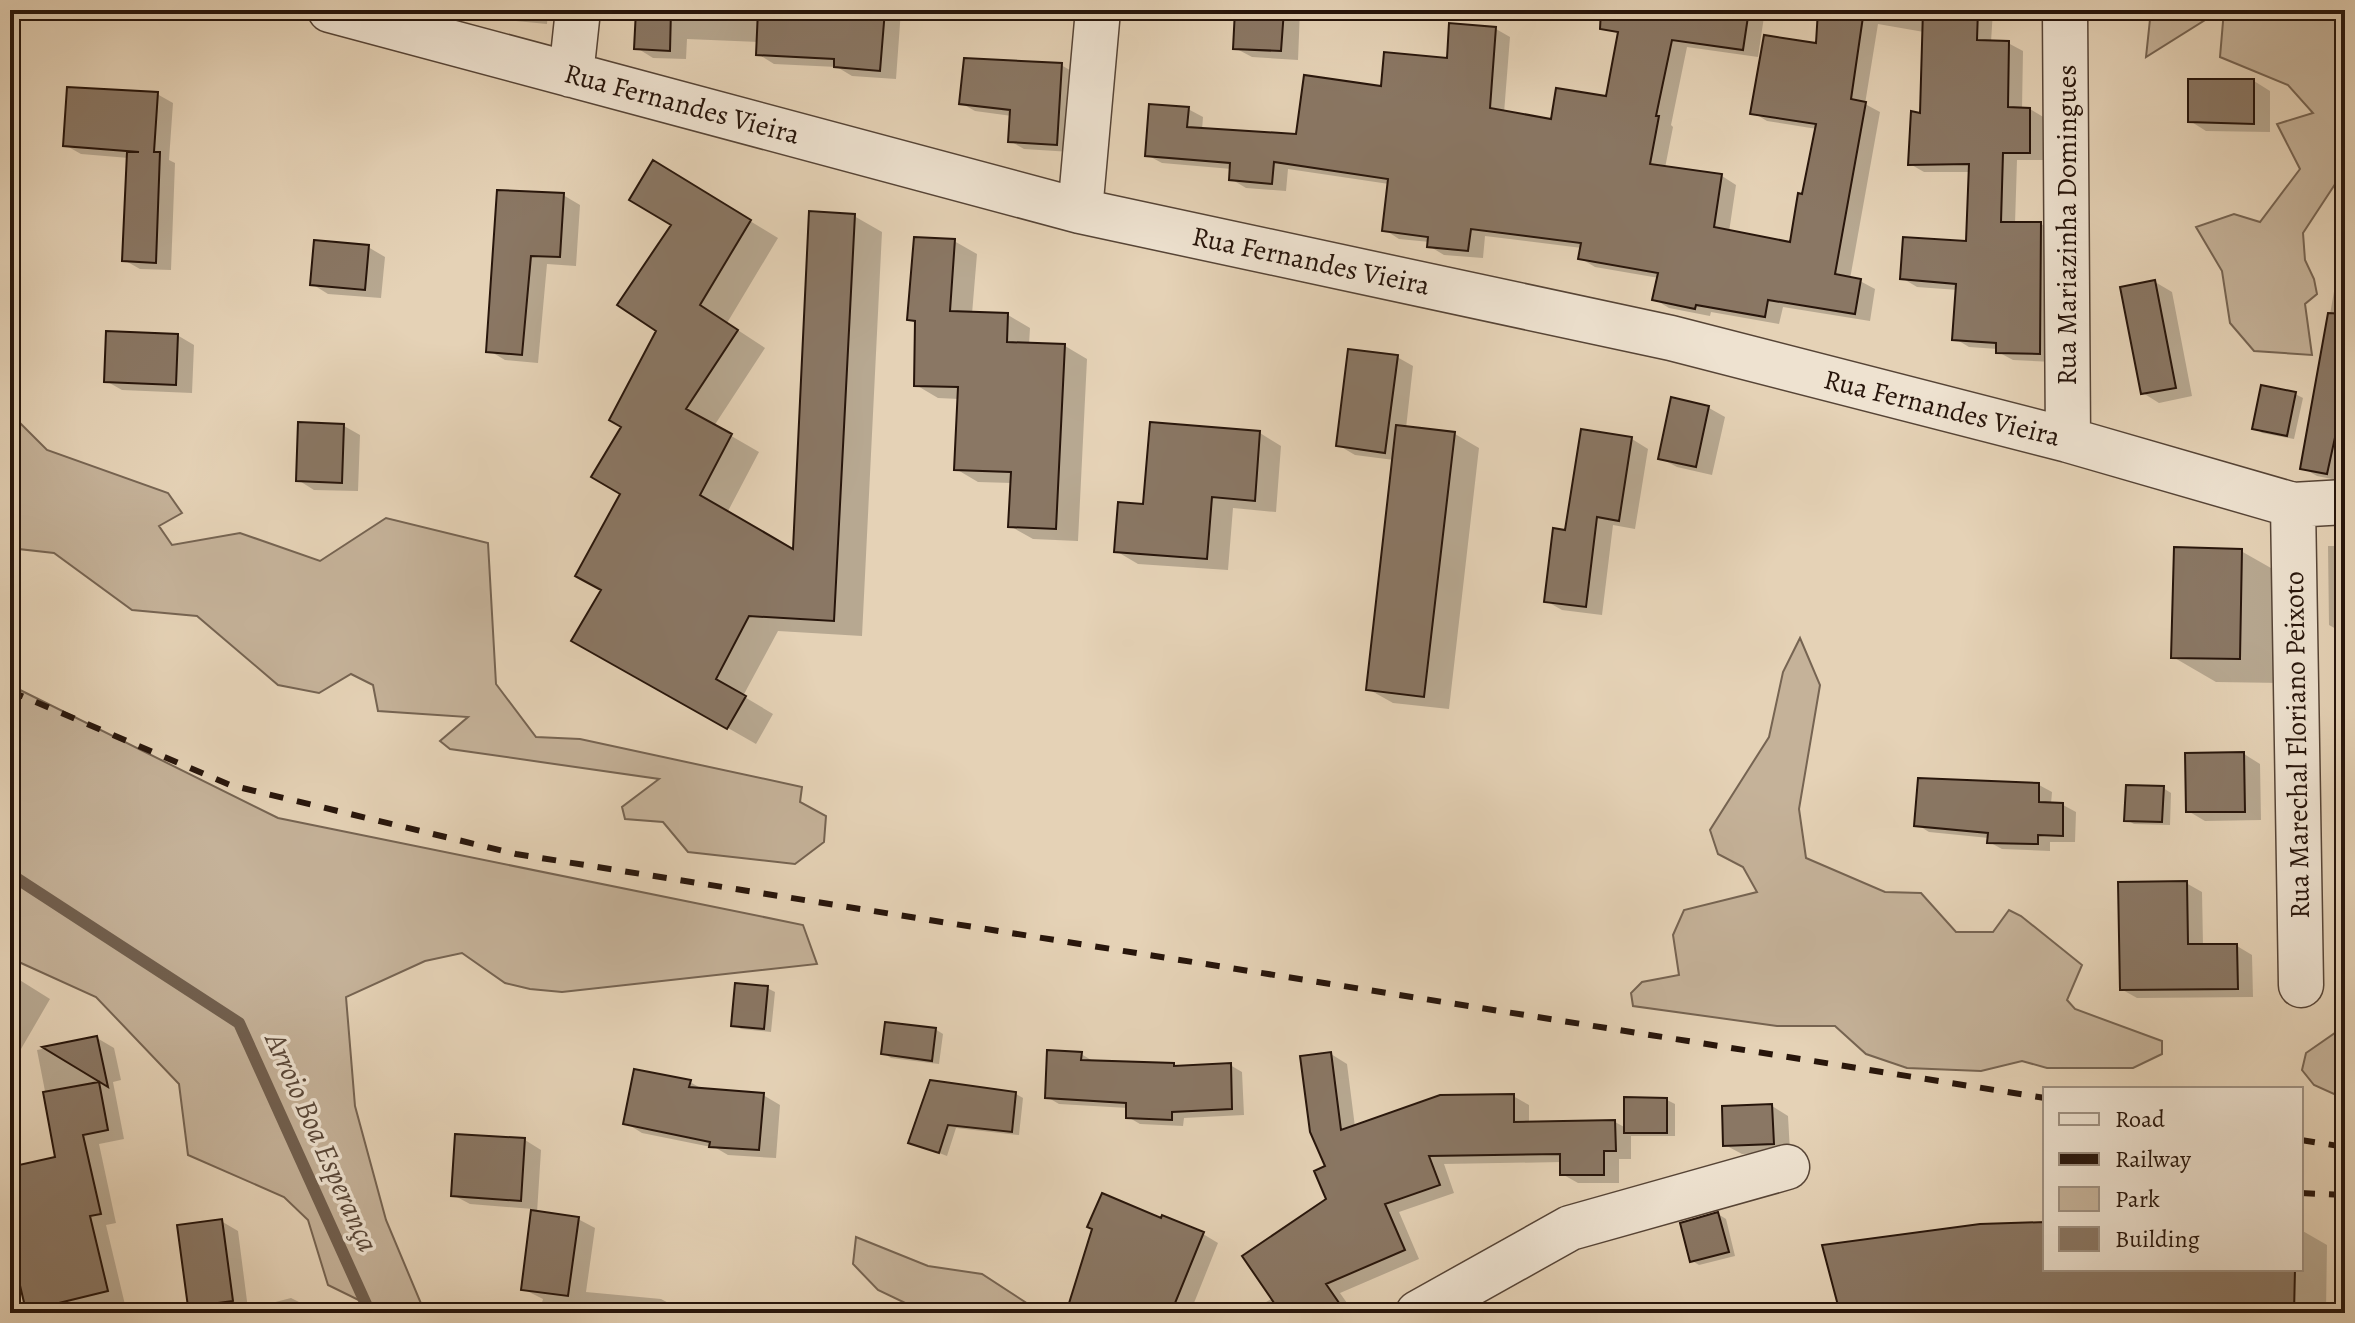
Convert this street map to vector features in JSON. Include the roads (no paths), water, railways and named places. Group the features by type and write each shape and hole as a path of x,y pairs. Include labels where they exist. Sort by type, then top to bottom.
{"street":[{"name":"Rua Fernandes Vieira","path":"330,10 1080,211 1671,338 2068,440 2293,505 2345,502"},
{"path":"571,75 578,10"},
{"path":"1080,211 1098,10"},
{"name":"Rua Mariazinha Domingues","path":"2065,10 2068,440"},
{"name":"Rua Marechal Floriano Peixoto","path":"2293,505 2301,985"},
{"path":"1418,1313 1570,1228 1787,1167"}],"waterway":[{"name":"Arroio Boa Esperança","path":"10,874 239,1023 370,1313"}],"railway":[{"path":"10,691 230,785 516,854 2043,1098"},
{"path":"2303,1140 2345,1147"},
{"path":"2303,1193 2345,1195"}]}
